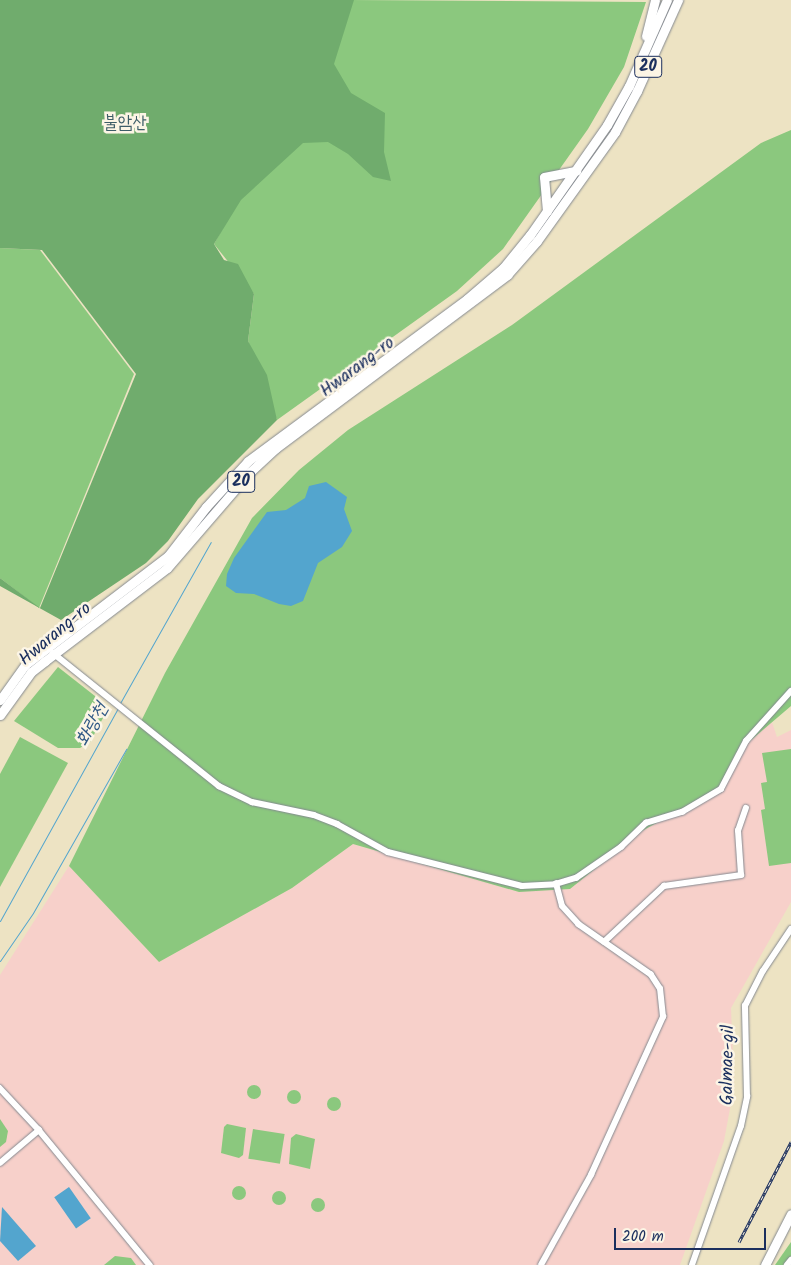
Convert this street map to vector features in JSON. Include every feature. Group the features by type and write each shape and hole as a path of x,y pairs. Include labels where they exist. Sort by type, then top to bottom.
{"main road":[{"path":"637,66 655,0"},
{"name":"Hwarang-ro","path":"0,715 31,672 50,651 168,556 206,507 248,460 467,299 503,268 576,171 618,106 667,0"},
{"name":"Hwarang-ro","path":"0,700 26,665 50,651 168,568 250,472 276,448 507,275 537,241 585,175 627,111 678,0"},
{"path":"585,175 581,173 592,158 592,147"},
{"path":"537,241 555,212 548,210 544,177 576,171"},
{"path":"765,1265 791,1214"}],"street":[{"path":"50,651 219,786 252,802 314,815 337,824 388,852 522,886 556,884 584,873 621,847 646,823 682,812 721,789 746,741 791,691"},
{"path":"604,942 664,886 741,875 738,831 746,808"},
{"path":"541,1265 591,1174 663,1017 660,989 651,975 579,925 562,906 556,884"},
{"name":"Galmae-gil","path":"692,1265 741,1126 746,1097 746,1006 763,970 791,929"},
{"path":"0,1088 39,1130 150,1265"},
{"path":"0,1164 39,1130"},
{"path":"787,1265 791,1260"}],"shaded area":[{"path":"772,722 777,737 791,730 791,902 731,1008 734,1087 724,1141 680,1265 0,1265 0,975 69,866 159,962 292,888 353,844 519,892 618,848 642,831 718,789 736,753"}],"green space":[{"name":"불암산","path":"0,0 354,0 334,64 351,93 385,113 384,152 391,181 373,177 348,154 328,142 303,143 241,200 214,244 224,260 238,264 254,294 248,341 267,375 277,420 198,499 168,541 146,563 61,620 0,586 0,578 40,608 136,374 42,250 0,248"},
{"path":"351,0 646,2 624,67 588,129 503,249 457,291 277,420 248,341 254,294 214,244"},
{"path":"791,130 791,706 736,753 718,789 642,831 570,889 519,892 353,844 292,888 159,962 69,866 165,673 252,518 299,470 348,430 512,325 761,143"},
{"path":"0,248 40,250 134,374 39,608 0,578"},
{"path":"58,667 109,707 90,742 80,748 58,748 14,721"},
{"path":"20,737 68,763 0,887 0,774"},
{"path":"791,749 791,863 769,866 761,810 765,809 761,783 767,782 762,753"},
{"path":"251,1085 257,1085 261,1092 257,1099 251,1099 247,1095 247,1089"},
{"path":"291,1090 297,1090 301,1097 297,1104 291,1104 287,1100 287,1094"},
{"path":"331,1097 337,1097 341,1104 337,1111 331,1111 327,1107 327,1101"},
{"path":"0,1119 8,1131 6,1142 0,1147"},
{"path":"227,1124 246,1128 243,1155 239,1158 221,1153 224,1127"},
{"path":"253,1129 285,1134 280,1164 248,1159"},
{"path":"296,1134 315,1139 310,1169 289,1164 291,1138"},
{"path":"236,1186 242,1186 246,1193 242,1200 236,1200 232,1196 232,1190"},
{"path":"276,1191 282,1191 286,1198 282,1205 276,1205 272,1201 272,1195"},
{"path":"315,1198 321,1198 325,1205 321,1212 315,1212 311,1208 311,1202"},
{"path":"791,1242 791,1256 783,1265 775,1265"},
{"path":"115,1256 131,1258 136,1265 104,1265"}],"water":[{"path":"326,482 347,497 344,509 352,531 342,547 318,563 303,601 291,606 279,604 254,594 236,593 226,586 227,574 234,558 267,512 286,510 305,498 309,486"},
{"path":"69,1187 91,1218 76,1228 54,1197"},
{"path":"2,1207 36,1246 18,1261 0,1241"}],"waterway":[{"name":"화랑천","path":"119,705 211,542"},
{"name":"화랑천","path":"0,921 118,708"},
{"path":"0,961 33,913 126,749"}],"railway":[{"path":"739,1242 791,1142"}]}
